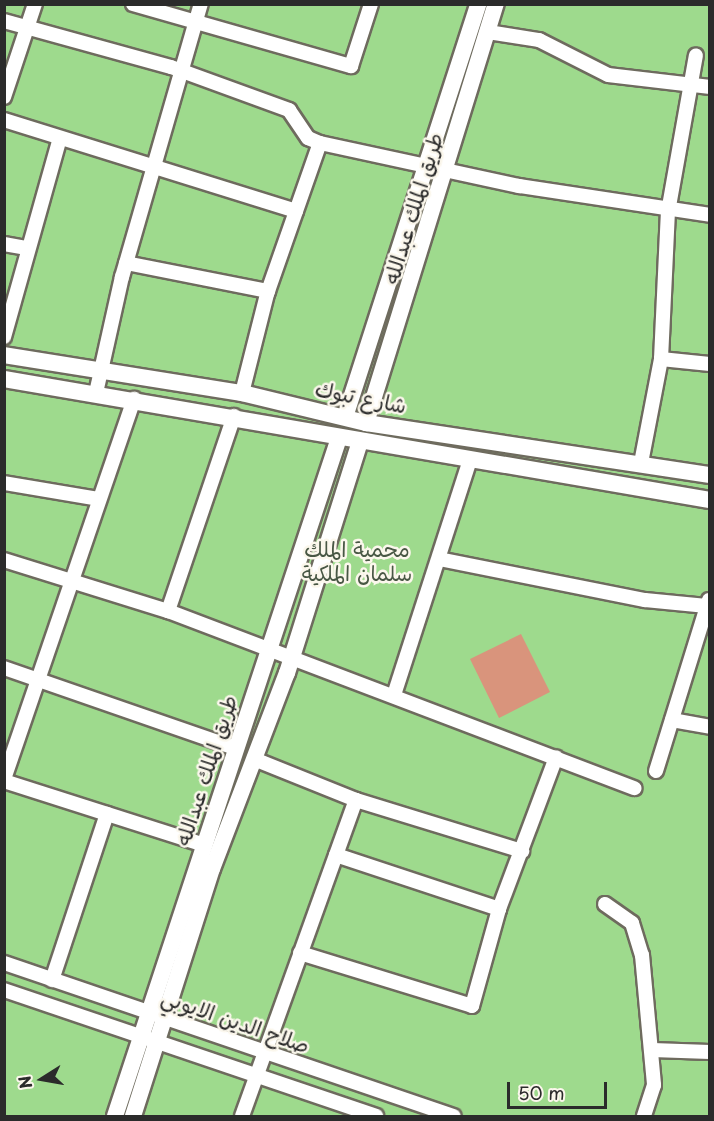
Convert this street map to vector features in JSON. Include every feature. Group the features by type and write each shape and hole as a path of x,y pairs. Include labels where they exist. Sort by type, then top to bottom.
{"main road":[{"name":"طريق الملك عبدالله","path":"345,417 478,4"},
{"name":"طريق الملك عبدالله","path":"366,423 448,172 496,4"},
{"name":"شارع تبوك","path":"4,355 242,393 366,423 710,475"},
{"name":"شارع تبوك","path":"4,379 234,416 339,438 710,500"},
{"name":"طريق الملك عبدالله","path":"115,1116 339,438"},
{"name":"طريق الملك عبدالله","path":"133,1116 166,1019 212,869 291,659 360,441"}],"street":[{"path":"4,97 35,4"},
{"path":"134,4 195,24 351,66 371,4"},
{"path":"96,393 126,263 201,4"},
{"path":"4,21 181,71 289,110 308,138 320,143 448,172 668,212 710,214"},
{"path":"488,32 539,40 608,75 710,87"},
{"path":"641,463 661,359 668,212 696,55"},
{"path":"4,120 58,141 296,211"},
{"path":"4,337 26,248 58,141"},
{"path":"242,393 268,291 320,143"},
{"path":"4,244 26,248"},
{"path":"126,263 268,291"},
{"path":"661,359 710,364"},
{"path":"134,399 5,773 106,814 204,845"},
{"path":"168,611 234,416"},
{"path":"394,695 470,459"},
{"path":"4,483 99,499"},
{"path":"439,559 645,600 708,602 656,771"},
{"path":"4,560 70,584 168,611 635,788"},
{"path":"4,668 236,748"},
{"path":"672,720 710,727"},
{"path":"300,953 472,1005 500,909 556,757"},
{"path":"254,759 356,800 522,851"},
{"path":"242,1116 356,800"},
{"path":"52,980 106,814"},
{"path":"336,855 500,909"},
{"path":"605,904 632,922 642,955 654,1084 644,1116"},
{"name":"صلاح الدين الايوبي","path":"4,963 454,1116"},
{"path":"4,990 376,1116"},
{"path":"652,1050 710,1052"}],"green space":[{"name":"محمية الملك سلمان الملكية","path":"5,5 709,5 709,1116 5,1116"}],"building":[{"path":"521,634 550,692 499,718 470,659"}]}
